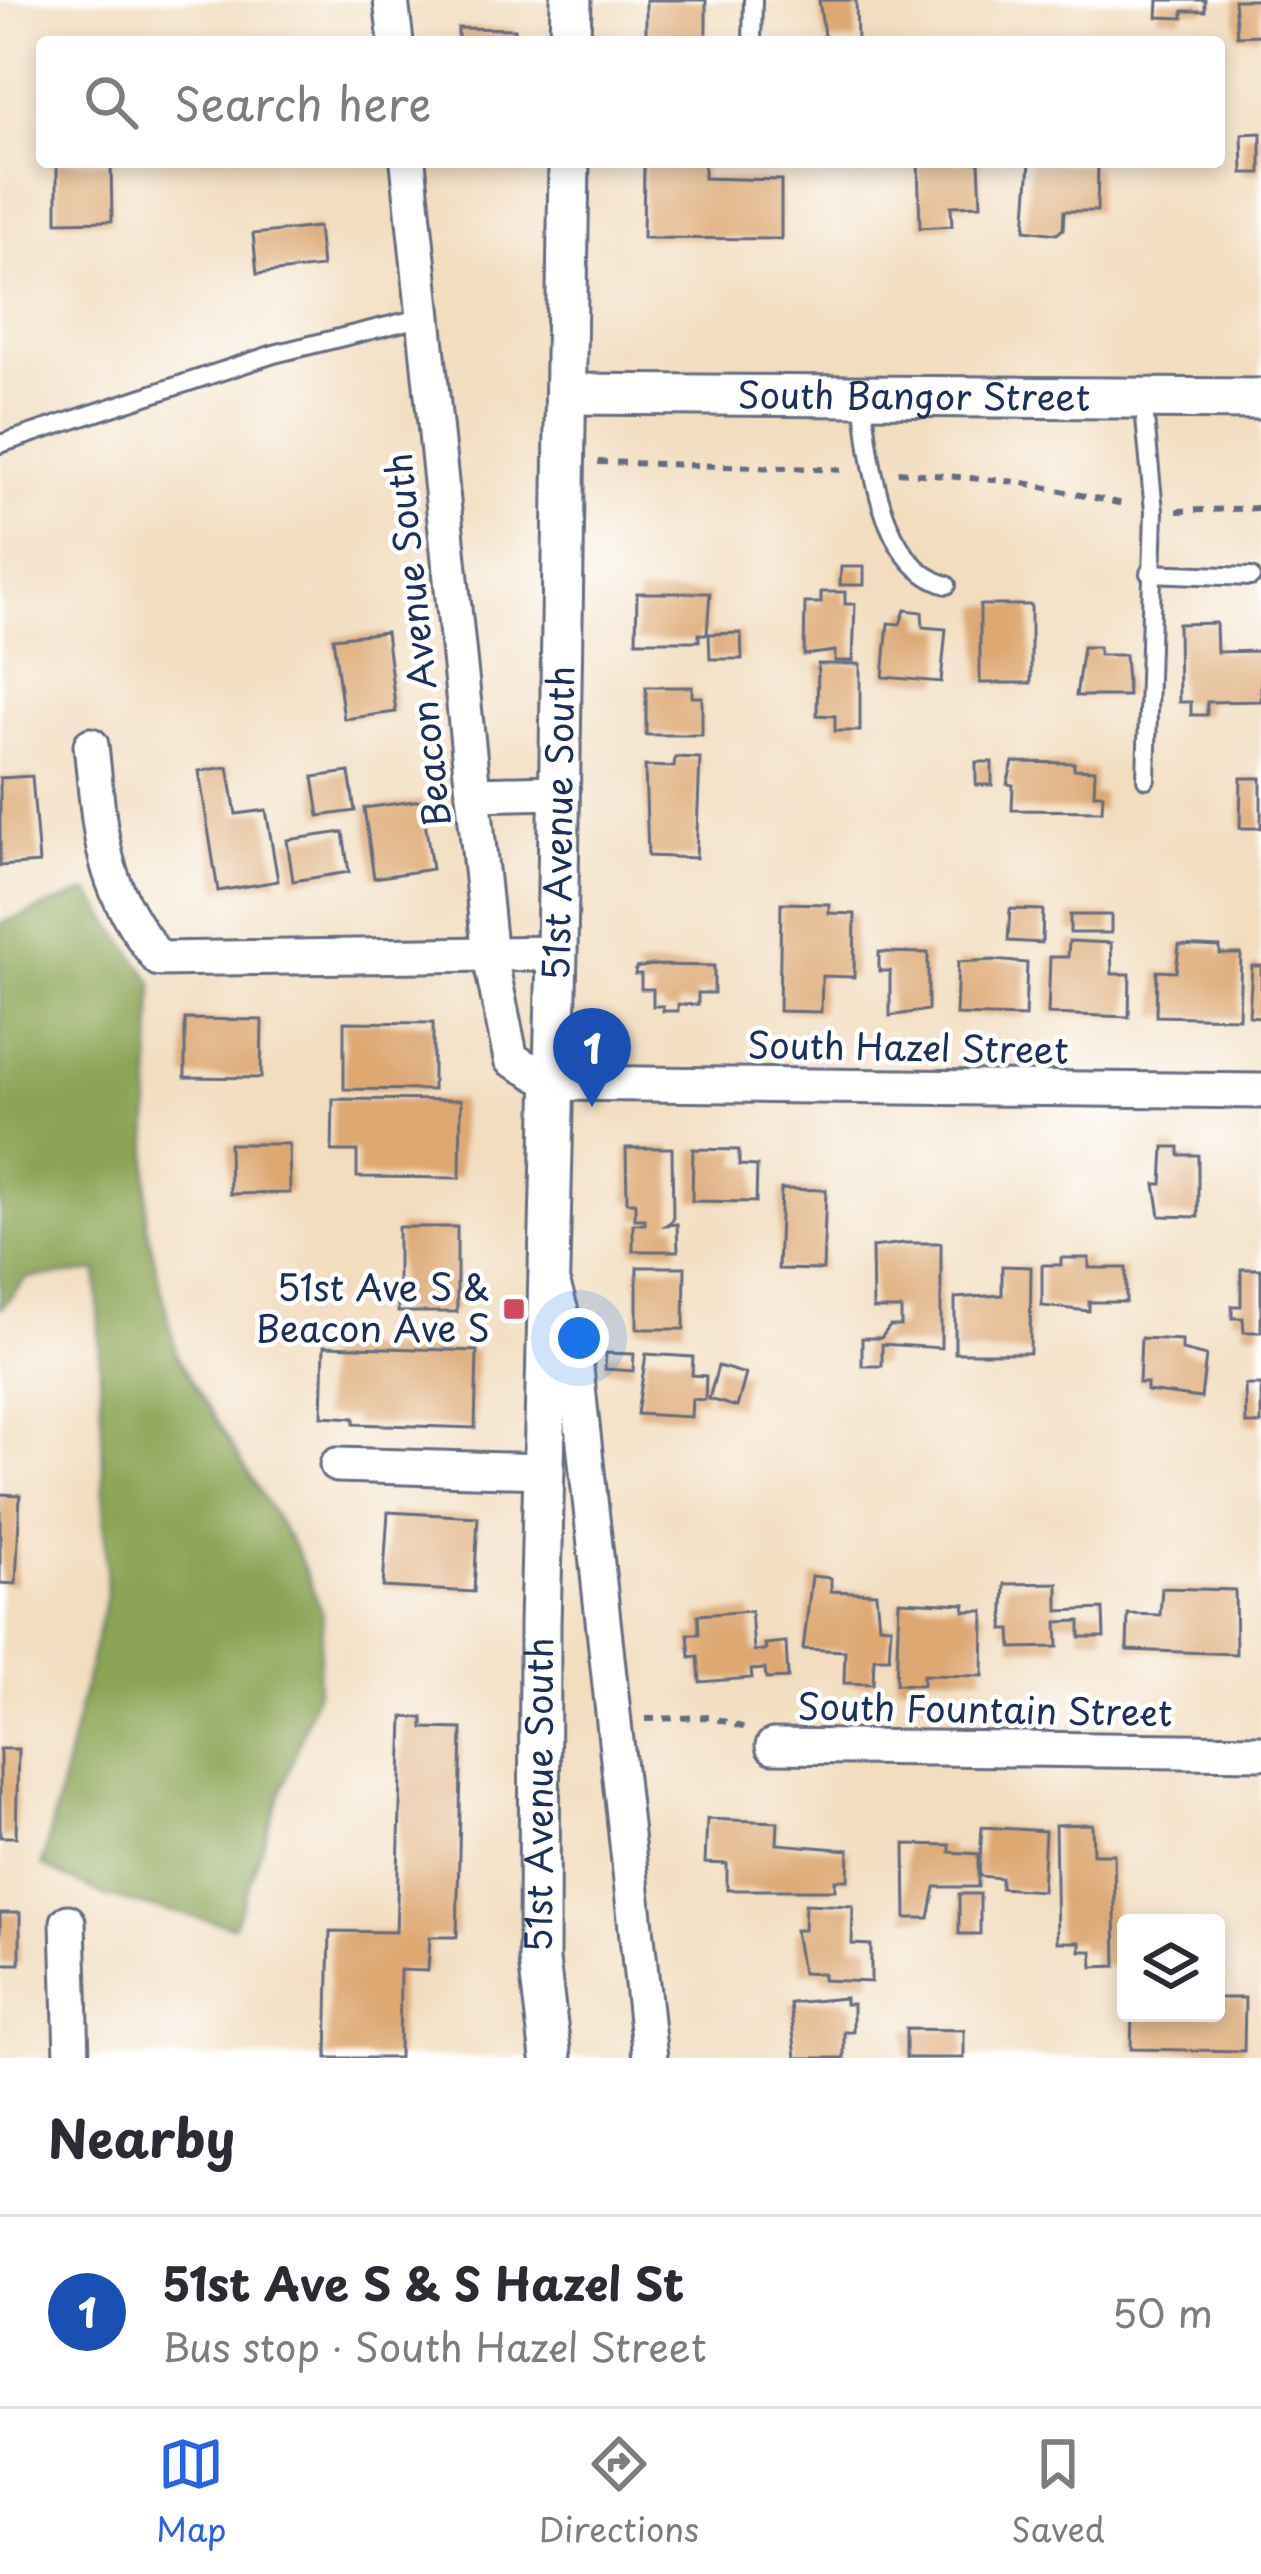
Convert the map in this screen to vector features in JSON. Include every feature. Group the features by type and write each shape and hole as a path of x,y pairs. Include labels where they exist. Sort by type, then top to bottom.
{"street":[{"path":"391,0 395,36"},
{"path":"570,36 571,0"},
{"name":"Beacon Avenue South","path":"409,168 490,957 511,1059 554,1083"},
{"name":"51st Avenue South","path":"551,2058 539,1960 543,1471 557,953 569,168"},
{"name":"South Bangor Street","path":"566,394 1261,399"},
{"path":"91,745 103,860 119,904 159,959 557,953"},
{"path":"473,794 560,792"},
{"name":"South Hazel Street","path":"554,1083 1261,1091"},
{"path":"550,1274 575,1359 650,2058"},
{"path":"337,1466 543,1471"},
{"name":"South Fountain Street","path":"773,1746 1261,1752"},
{"path":"68,1922 72,2058"}],"lane":[{"path":"752,36 753,0"},
{"path":"0,444 274,354 424,317"},
{"path":"863,396 871,470 885,521 929,580 946,585"},
{"path":"1143,398 1154,511 1146,778"},
{"path":"1149,574 1251,577"}],"path":[{"path":"565,461 871,470 1019,482 1154,511 1261,508"},
{"name":"South Fountain Street","path":"644,1719 710,1717 736,1723 773,1746"}],"green space":[{"path":"88,891 153,983 146,1223 177,1356 298,1554 323,1615 317,1691 234,1926 107,1897 42,1866 107,1593 97,1271 27,1278 0,1309 0,924"}],"building":[{"path":"646,0 706,0 706,36 646,36"},
{"path":"819,0 856,0 857,36 824,36"},
{"path":"1158,0 1205,0 1205,11 1183,11 1183,18 1157,17"},
{"path":"1234,0 1261,0 1261,35 1237,36"},
{"path":"458,28 515,29 515,36 458,36"},
{"path":"1261,133 1261,173 1243,173 1242,134"},
{"path":"57,168 111,168 112,221 57,222"},
{"path":"644,168 704,168 704,178 781,180 781,239 643,238"},
{"path":"918,168 979,168 981,205 951,206 952,226 920,228"},
{"path":"1030,168 1098,168 1097,211 1064,211 1063,229 1057,234 1025,230"},
{"path":"318,227 322,267 257,274 253,234"},
{"path":"841,567 864,567 864,585 840,585"},
{"path":"821,592 845,592 845,604 855,604 853,661 835,661 835,651 804,655 805,603 821,603"},
{"path":"637,593 710,593 707,634 699,634 699,641 636,641"},
{"path":"980,605 1031,605 1031,683 980,683"},
{"path":"905,610 922,612 923,627 946,629 941,682 883,677 888,623 900,624"},
{"path":"1216,623 1217,652 1261,651 1261,701 1207,702 1207,715 1191,715 1191,702 1179,702 1178,624"},
{"path":"386,632 396,712 344,719 333,638"},
{"path":"741,633 742,659 710,659 709,634"},
{"path":"1083,647 1099,647 1099,655 1125,655 1128,696 1076,696"},
{"path":"818,664 860,664 860,731 835,731 835,716 817,715"},
{"path":"646,687 692,687 692,697 702,697 702,735 646,735"},
{"path":"675,757 700,758 696,858 648,856 645,766 674,767"},
{"path":"976,762 992,762 992,785 976,785"},
{"path":"1013,762 1074,763 1074,769 1095,770 1094,794 1103,794 1102,811 1012,810 1013,785 1007,784"},
{"path":"228,767 236,814 266,810 278,881 218,891 199,771"},
{"path":"349,772 355,811 319,816 313,777"},
{"path":"32,776 39,863 0,866 0,778"},
{"path":"1241,778 1261,778 1261,828 1240,828"},
{"path":"422,800 432,869 374,878 364,808"},
{"path":"343,832 349,872 293,881 287,840"},
{"path":"781,903 829,904 829,913 855,914 854,977 822,976 821,1012 779,1011"},
{"path":"1010,909 1043,910 1042,943 1008,941"},
{"path":"1070,915 1111,915 1111,933 1070,933"},
{"path":"1069,941 1111,943 1112,974 1130,974 1129,1017 1048,1014 1050,957 1068,957"},
{"path":"1179,945 1220,947 1220,954 1241,954 1239,1018 1156,1016 1157,971 1176,972"},
{"path":"879,952 928,953 928,1010 890,1016 890,971 879,971"},
{"path":"958,962 1027,963 1025,1017 956,1015"},
{"path":"714,966 714,993 698,993 698,1005 678,1004 678,1011 663,1011 663,1006 653,1006 653,989 641,989 641,974 635,974 636,968"},
{"path":"1252,966 1261,966 1261,1017 1249,1016"},
{"path":"185,1019 262,1020 261,1078 185,1077"},
{"path":"344,1022 433,1023 433,1090 344,1089"},
{"path":"333,1099 461,1100 460,1178 357,1177 357,1151 332,1151"},
{"path":"229,1144 289,1144 290,1193 230,1194"},
{"path":"1164,1147 1179,1147 1179,1155 1198,1155 1198,1217 1160,1216 1155,1184 1162,1184"},
{"path":"626,1148 672,1148 673,1220 666,1225 677,1224 678,1251 633,1251 633,1224 645,1224 645,1219 635,1219 635,1202 627,1202"},
{"path":"693,1149 739,1150 739,1165 757,1166 756,1202 692,1201"},
{"path":"781,1189 826,1190 823,1270 778,1269"},
{"path":"398,1227 457,1227 457,1312 398,1312"},
{"path":"941,1243 941,1348 882,1344 882,1366 862,1366 862,1338 881,1338 890,1326 901,1326 901,1309 873,1309 872,1247"},
{"path":"1061,1258 1089,1258 1089,1268 1126,1268 1126,1302 1089,1302 1089,1311 1042,1306 1042,1265 1061,1265"},
{"path":"1002,1266 1031,1267 1030,1353 955,1353 955,1298 1002,1295"},
{"path":"637,1267 685,1267 684,1329 637,1329"},
{"path":"1241,1269 1261,1269 1261,1332 1244,1332 1243,1318 1232,1318 1232,1306 1241,1306"},
{"path":"1141,1338 1182,1340 1182,1350 1206,1356 1201,1398 1147,1391 1147,1383 1139,1383"},
{"path":"324,1346 477,1351 475,1428 354,1424 354,1418 322,1416"},
{"path":"606,1353 634,1354 633,1371 605,1369"},
{"path":"646,1354 693,1357 692,1375 706,1376 705,1400 692,1399 691,1417 637,1414"},
{"path":"718,1366 746,1374 737,1407 709,1399"},
{"path":"1245,1385 1261,1385 1261,1424 1246,1424"},
{"path":"0,1494 20,1495 16,1584 0,1583"},
{"path":"388,1512 478,1517 474,1592 383,1587"},
{"path":"812,1576 831,1578 831,1591 876,1593 879,1625 891,1626 889,1658 874,1658 873,1684 844,1683 845,1651 803,1649"},
{"path":"1058,1583 1058,1611 1103,1609 1104,1637 1080,1637 1080,1621 1057,1622 1058,1647 1012,1648 1011,1630 1003,1630 1005,1584"},
{"path":"1162,1588 1235,1590 1236,1654 1127,1650 1128,1614 1160,1615"},
{"path":"899,1601 965,1604 964,1611 984,1611 983,1676 923,1675 923,1685 896,1684"},
{"path":"751,1611 754,1651 766,1650 765,1644 786,1642 788,1678 766,1679 765,1669 751,1670 752,1678 700,1682 698,1656 690,1657 688,1634 699,1634 698,1615"},
{"path":"403,1717 423,1718 423,1728 462,1729 457,1937 430,1937 428,1971 400,1970 399,2058 327,2058 330,1931 396,1932"},
{"path":"0,1749 18,1749 16,1837 0,1837"},
{"path":"707,1819 778,1822 777,1844 849,1850 848,1880 835,1880 835,1890 727,1890 727,1864 705,1863"},
{"path":"1092,1824 1093,1854 1114,1854 1116,1966 1093,1967 1092,1951 1080,1951 1080,1942 1057,1942 1055,1825"},
{"path":"982,1827 1045,1831 1042,1891 1001,1888 1001,1878 979,1876"},
{"path":"905,1844 950,1845 950,1852 978,1854 978,1887 935,1887 929,1918 906,1918"},
{"path":"959,1894 980,1894 980,1934 959,1934"},
{"path":"805,1904 853,1906 852,1944 871,1945 871,1982 823,1980 823,1974 802,1973 795,1930 804,1930"},
{"path":"0,1913 20,1913 20,1964 0,1964"},
{"path":"845,1998 845,2004 853,2004 853,2032 844,2032 844,2058 796,2058 790,2003"},
{"path":"1225,1998 1245,1998 1244,2051 1131,2049 1132,2022 1225,2022"},
{"path":"906,2029 964,2030 964,2058 906,2058"}],"place":[{"name":"51st Ave S & S Hazel St","path":"592,1107"},
{"name":"51st Ave S & Beacon Ave S","path":"514,1309"}]}
